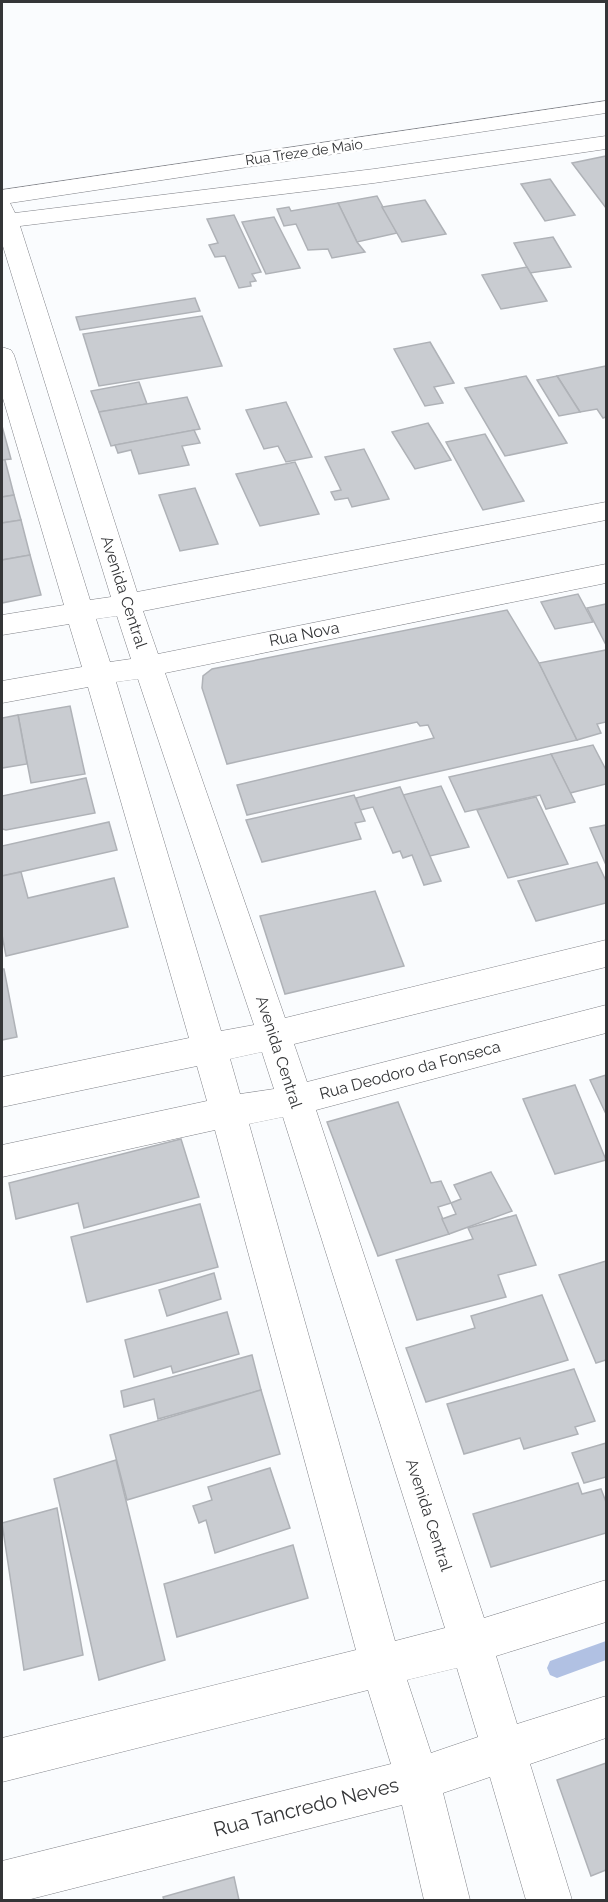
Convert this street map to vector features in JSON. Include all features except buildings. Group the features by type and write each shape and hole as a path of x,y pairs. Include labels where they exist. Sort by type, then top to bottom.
{"street":[{"name":"Rua Treze de Maio","path":"3,211 606,107"},
{"name":"Rua Treze de Maio","path":"3,211 121,208 374,176 606,142"},
{"name":"Avenida Central","path":"3,211 127,604 274,1035 471,1643 549,1900"},
{"path":"2,355 228,1112 381,1665 418,1779 447,1900"},
{"path":"2,625 127,604 606,511"},
{"name":"Rua Nova","path":"2,692 149,666 606,573"},
{"path":"2,1092 274,1035 606,953"},
{"name":"Rua Deodoro da Fonseca","path":"2,1161 228,1112 295,1100 606,1019"},
{"path":"2,1760 471,1643 606,1601"},
{"name":"Rua Tancredo Neves","path":"2,1884 418,1779 606,1717"}],"waterway":[{"path":"557,1668 606,1651"}]}
